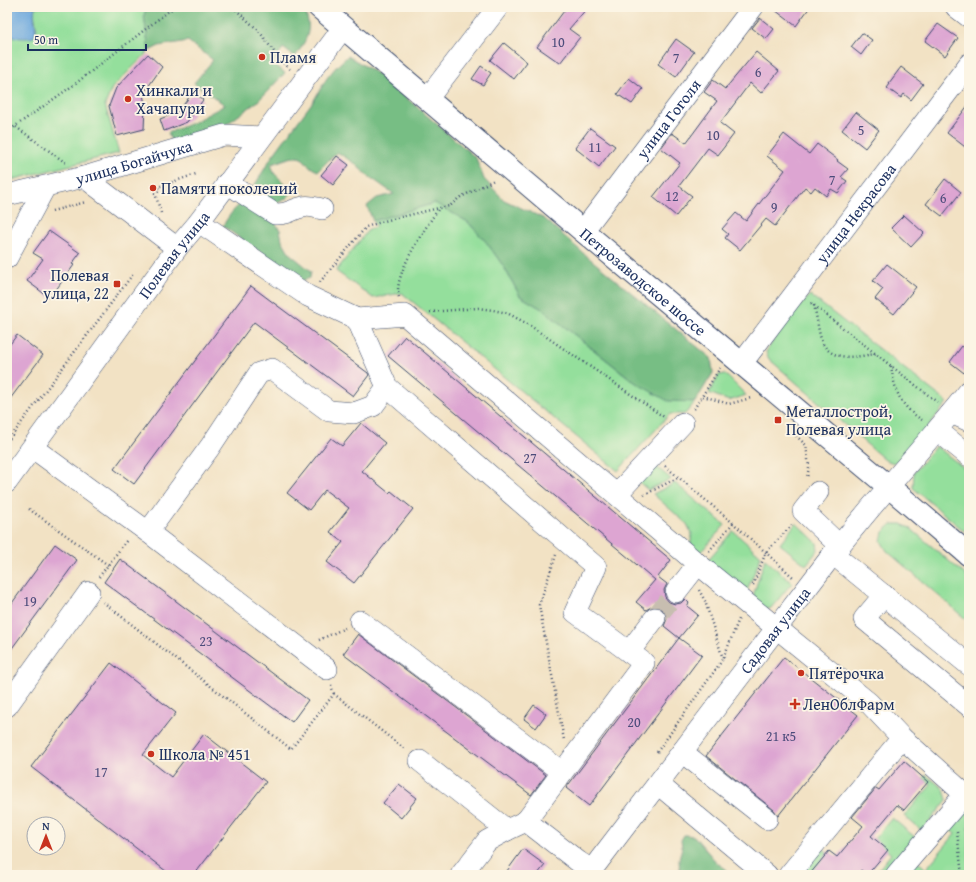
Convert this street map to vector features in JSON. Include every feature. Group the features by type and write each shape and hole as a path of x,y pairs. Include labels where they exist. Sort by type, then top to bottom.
{"main road":[{"name":"Петрозаводское шоссе","path":"332,14 583,231 969,555"}],"street":[{"path":"428,98 498,7"},
{"name":"улица Гоголя","path":"583,231 753,7"},
{"path":"956,7 969,17"},
{"name":"Полевая улица","path":"7,482 177,248 199,222 304,81 332,14"},
{"name":"улица Некрасова","path":"742,363 969,64"},
{"name":"улица Богайчука","path":"7,195 84,177 224,135 261,137"},
{"path":"84,177 177,248"},
{"path":"227,183 275,214 284,215 302,207 310,206 322,210"},
{"path":"7,258 45,187"},
{"path":"199,222 308,296 357,319 405,315 622,499 694,569 746,604 869,703 963,799 896,875"},
{"path":"357,319 387,387 596,567 575,612 644,664 526,820 487,840 461,875"},
{"path":"143,528 210,447 259,373 272,369 329,411 354,413 373,406 387,387"},
{"name":"Садовая улица","path":"590,872 836,550 888,486 937,430 960,417 969,390"},
{"path":"622,499 653,456 684,423"},
{"path":"937,430 969,456"},
{"path":"33,448 143,528 300,650 327,669"},
{"path":"812,487 803,511 836,550 884,595 969,666"},
{"path":"676,592 694,569"},
{"path":"7,706 89,592"},
{"path":"884,595 864,619 969,706"},
{"path":"629,652 656,618"},
{"path":"360,621 565,767"},
{"path":"789,875 902,738"},
{"path":"682,752 767,820"},
{"path":"420,761 507,830"},
{"path":"658,784 767,875"},
{"path":"526,820 580,862 590,872"}],"path":[{"path":"7,132 75,84 174,7"},
{"path":"233,7 259,31 279,59 304,81"},
{"path":"16,127 84,177"},
{"path":"164,219 154,193 159,191 158,187 196,174"},
{"path":"308,296 366,227 391,219 450,206 459,198 474,189 489,184 498,177"},
{"path":"439,208 419,238 404,267 398,292 405,315 478,308 507,313 526,322 663,417 684,423 720,368 716,364"},
{"path":"7,442 135,272"},
{"path":"796,291 876,354 960,417"},
{"path":"814,305 823,342 828,350 839,356 848,357 876,354"},
{"path":"891,365 894,384 898,394 909,411 937,430"},
{"path":"703,396 729,404 751,398 756,402"},
{"path":"789,430 806,445 812,487"},
{"path":"653,456 733,522 797,580"},
{"path":"622,499 679,477"},
{"path":"29,509 108,565"},
{"path":"656,754 722,659 746,604 766,552 803,511"},
{"path":"722,659 694,569 733,522"},
{"path":"143,528 108,565 89,592 291,749 334,694 420,761"},
{"path":"565,767 539,605 555,557 566,542"},
{"path":"300,650 360,621"},
{"path":"962,875 963,799"}],"green space":[{"path":"35,7 147,7 144,15 149,51 112,88 105,105 119,153 7,181 7,35 15,38 37,30 34,13"},
{"path":"147,7 302,7 305,11 308,23 308,34 295,57 283,48 273,63 285,73 257,102 220,129 172,143 168,133 192,123 225,105 194,83 213,60 188,41 159,46 149,51 144,15"},
{"path":"348,56 381,76 476,158 484,179 504,200 545,219 583,253 711,358 713,373 695,402 668,401 636,383 542,309 520,296 504,267 487,243 468,222 435,203 373,221 367,206 377,198 394,194 367,175 354,163 337,152 318,171 300,157 292,157 271,164 274,173 289,188 291,193 286,199 274,204 253,188 271,158 314,100 327,78"},
{"path":"246,200 273,219 280,230 282,240 290,254 311,271 310,278 301,281 223,226 239,205"},
{"path":"435,203 468,222 487,243 504,267 520,296 542,309 633,381 686,401 695,402 685,414 670,414 618,471 402,293 373,298 336,271 369,229 376,227 373,221"},
{"path":"810,295 947,402 905,457 894,463 885,460 769,359 766,352 783,325"},
{"path":"725,374 746,395 729,401 709,393 719,375"},
{"path":"936,446 969,472 969,535 913,488 914,472"},
{"path":"653,464 671,479 648,490 638,481"},
{"path":"675,483 725,525 698,555 690,549 692,534 687,524 653,494"},
{"path":"796,523 817,543 818,550 806,565 780,544"},
{"path":"892,524 901,524 910,528 969,578 969,622 887,551 881,541 883,532"},
{"path":"733,531 761,556 745,596 705,563"},
{"path":"765,559 792,583 771,608 765,610 751,602"},
{"path":"926,775 944,789 947,800 922,831 904,816 931,785 923,778"},
{"path":"962,808 969,810 969,875 902,875 915,859 926,869 955,834 943,824"},
{"path":"892,818 916,838 888,875 874,875 891,854 874,839"},
{"path":"684,835 694,836 717,863 726,869 731,875 680,875 679,860 682,847 681,840"},
{"path":"821,847 829,854 811,875 797,875"}],"water":[{"path":"7,7 35,7 34,37 20,38 7,35"}],"building":[{"path":"567,7 588,7 569,29 580,37 560,63 537,47"},
{"path":"771,7 810,7 796,26"},
{"path":"760,18 774,29 766,39 752,28"},
{"path":"938,24 958,38 945,56 925,41"},
{"path":"862,33 872,40 861,55 851,47"},
{"path":"676,39 694,52 676,77 658,64"},
{"path":"504,43 527,62 514,79 490,60"},
{"path":"756,52 779,71 761,93 750,83 720,123 734,134 718,155 708,148 679,186 692,196 676,216 653,197 680,163 661,148 672,133 686,143 717,101 704,92 713,80 725,89"},
{"name":"Хинкали и Хачапури","path":"148,54 162,67 143,94 145,105 144,129 117,136 109,106 116,88"},
{"path":"481,66 491,73 483,85 472,79"},
{"path":"901,67 923,84 911,100 904,94 901,98 887,88"},
{"path":"629,78 643,89 632,104 617,94"},
{"path":"193,92 203,100 187,122 164,131 160,119 178,112"},
{"path":"969,104 969,150 947,133"},
{"path":"856,112 879,130 865,148 842,130"},
{"path":"590,128 615,146 599,167 575,148"},
{"path":"784,134 809,154 817,144 848,169 841,177 847,181 838,193 831,189 826,196 815,187 811,192 805,187 775,226 766,219 740,250 725,238 728,234 722,229 736,213 746,221 785,170 767,156"},
{"path":"337,156 349,165 333,185 321,175"},
{"path":"945,179 961,192 942,216 926,204"},
{"path":"904,215 924,233 911,247 891,228"},
{"path":"49,231 80,253 72,264 74,265 50,298 27,281 43,259 33,253"},
{"path":"887,264 916,287 894,314 875,299 883,289 873,281"},
{"path":"251,286 369,375 353,396 254,322 134,484 114,469"},
{"path":"17,335 43,355 7,403 7,348"},
{"path":"405,336 671,560 658,577 667,584 664,590 665,597 669,602 675,604 681,603 685,599 689,603 687,606 698,615 679,638 664,626 667,619 663,609 656,606 646,610 636,602 655,580 388,356"},
{"path":"962,346 969,352 969,366 964,373 950,362"},
{"path":"361,423 385,443 362,471 389,493 391,491 413,509 354,583 327,562 343,542 330,532 349,508 325,490 309,510 287,493 331,438 342,446"},
{"path":"55,544 77,560 7,655 7,610"},
{"path":"120,559 308,700 292,722 104,582"},
{"path":"358,634 546,775 531,795 343,654"},
{"path":"679,638 702,655 589,806 566,788"},
{"path":"784,657 858,715 778,816 774,810 706,756"},
{"path":"111,663 176,713 143,755 171,777 204,734 266,782 194,875 171,875 31,767"},
{"path":"534,705 546,714 536,728 524,719"},
{"path":"904,761 928,782 904,810 897,805 871,836 888,850 867,875 861,870 856,875 809,875 829,851 837,857 863,826 852,817 876,788 879,790"},
{"path":"399,784 417,798 401,818 383,803"},
{"path":"523,849 545,865 537,875 504,875"}],"tunnel":[{"path":"655,618 676,592"}],"place":[{"name":"Пламя","path":"262,57"},
{"name":"Хинкали и Хачапури","path":"128,99"},
{"name":"Памяти поколений","path":"153,188"},
{"name":"Полевая улица, 22","path":"117,284"},
{"name":"Металлострой, Полевая улица","path":"778,420"},
{"name":"Пятёрочка","path":"801,673"},
{"name":"ЛенОблФарм","path":"795,704"},
{"name":"Школа № 451","path":"151,754"}]}
